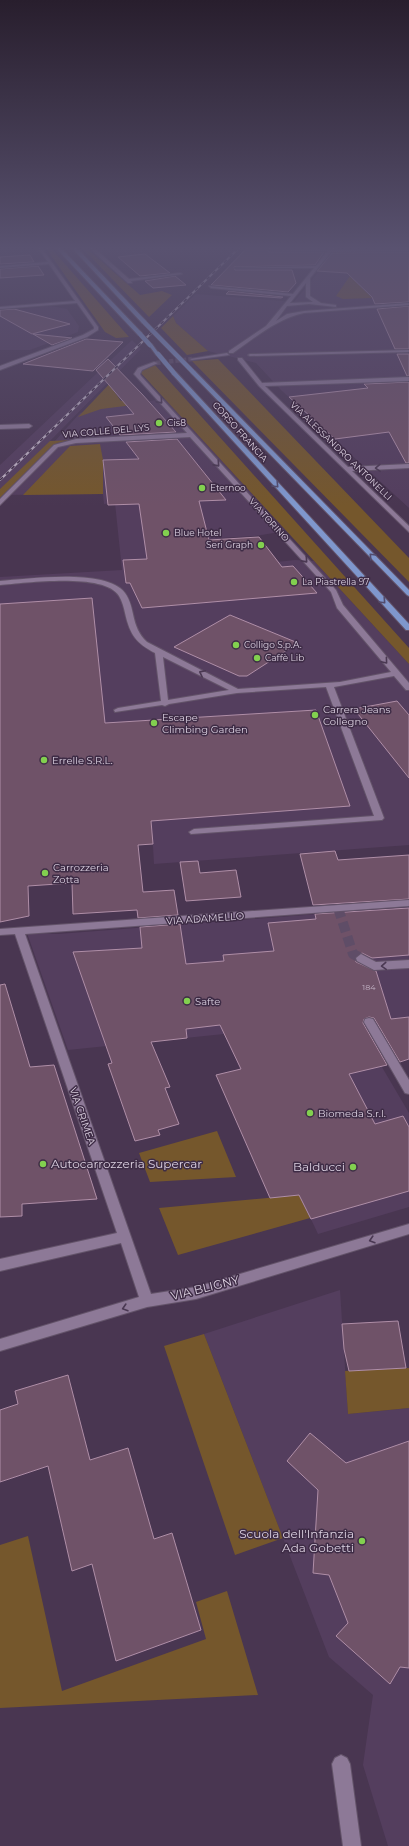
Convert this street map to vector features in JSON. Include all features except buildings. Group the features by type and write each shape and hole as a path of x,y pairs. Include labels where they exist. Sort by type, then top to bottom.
{"main road":[{"name":"CORSO FRANCIA","path":"138,333 409,628"},
{"name":"CORSO FRANCIA","path":"155,333 409,594"}],"street":[{"path":"0,368 90,333"},
{"path":"250,340 245,353 246,358 240,359 226,356 244,342 250,340 259,333"},
{"path":"192,359 229,353 409,351"},
{"name":"VIA ALESSANDRO ANTONELLI","path":"240,359 260,385 409,530"},
{"name":"VIA TORINO","path":"156,363 140,369 138,371 139,377 334,591 340,606 409,688"},
{"path":"260,385 409,379"},
{"path":"0,427 29,426"},
{"name":"VIA COLLE DEL LYS","path":"0,503 56,446 61,444 76,441 191,435"},
{"path":"347,469 409,466"},
{"path":"0,583 80,579 103,582 112,585 119,590 123,596 133,631 144,644 236,691"},
{"path":"159,652 165,704"},
{"path":"118,710 165,704 236,691 329,685 396,673"},
{"path":"194,832 379,818 329,685"},
{"name":"VIA ADAMELLO","path":"0,932 409,903"},
{"name":"VIA CRIMEA","path":"19,931 147,1301"},
{"path":"361,958 374,966 409,964"},
{"path":"369,1022 409,1090"},
{"name":"VIA BLIGNY","path":"0,1345 147,1301 196,1293 409,1229"},
{"path":"0,1265 125,1237"},
{"path":"341,1764 352,1846"}],"shaded area":[{"path":"0,333 75,333 30,350 0,350"},
{"path":"107,333 126,333 129,337 116,338"},
{"path":"166,333 188,333 208,351 187,355"},
{"path":"188,333 409,333 409,508 281,390 256,363 208,351"},
{"path":"132,340 141,349 50,441 55,441 80,413 97,408 165,399 286,531 255,536 220,538 241,566 295,560 314,561 409,664 409,845 154,864 152,829 0,840 0,577 122,570 115,503 104,504 103,494 0,495 0,465"},
{"path":"218,359 409,558 409,582 192,361"},
{"path":"155,365 409,648 409,664 140,372"},
{"path":"117,376 124,376 127,379 118,380 113,390 121,401 145,398 149,403 101,409 78,417"},
{"path":"75,440 57,443 0,498 0,489 50,441"},
{"path":"100,444 103,460 103,494 23,495 70,446"},
{"path":"409,907 409,1017 356,1023 409,1113 409,1207 318,1234 224,1034 68,1050 27,933 58,934"},
{"path":"217,1131 236,1177 150,1182 139,1153"},
{"path":"299,1195 310,1218 178,1255 159,1208"},
{"path":"340,1290 348,1414 409,1408 409,1846 388,1846 363,1765 373,1695 329,1657 204,1334"},
{"path":"204,1334 283,1538 235,1555 164,1346"},
{"path":"409,1368 409,1408 348,1414 345,1371"},
{"path":"28,1536 62,1691 206,1639 196,1602 227,1591 258,1695 0,1708 0,1545"}],"tunnel":[{"path":"156,363 192,359"},
{"path":"338,908 353,954 361,958"}],"railway":[{"path":"0,480 151,333"}],"place":[{"name":"Cis8","path":"159,423"},
{"name":"Eternoo","path":"202,488"},
{"name":"Blue Hotel","path":"166,533"},
{"name":"Seri Graph","path":"261,545"},
{"name":"La Piastrella 97","path":"294,582"},
{"name":"Colligo S.p.A.","path":"236,645"},
{"name":"Caffè Lib","path":"257,658"},
{"name":"Carrera Jeans Collegno","path":"315,715"},
{"name":"Escape Climbing Garden","path":"154,723"},
{"name":"Errelle S.R.L.","path":"44,760"},
{"name":"Carrozzeria Zotta","path":"45,873"},
{"name":"Safte","path":"187,1001"},
{"name":"Biomeda S.r.l.","path":"310,1113"},
{"name":"Autocarrozzeria Supercar","path":"43,1164"},
{"name":"Balducci","path":"353,1167"},
{"name":"Scuola dell'Infanzia Ada Gobetti","path":"362,1541"}]}
